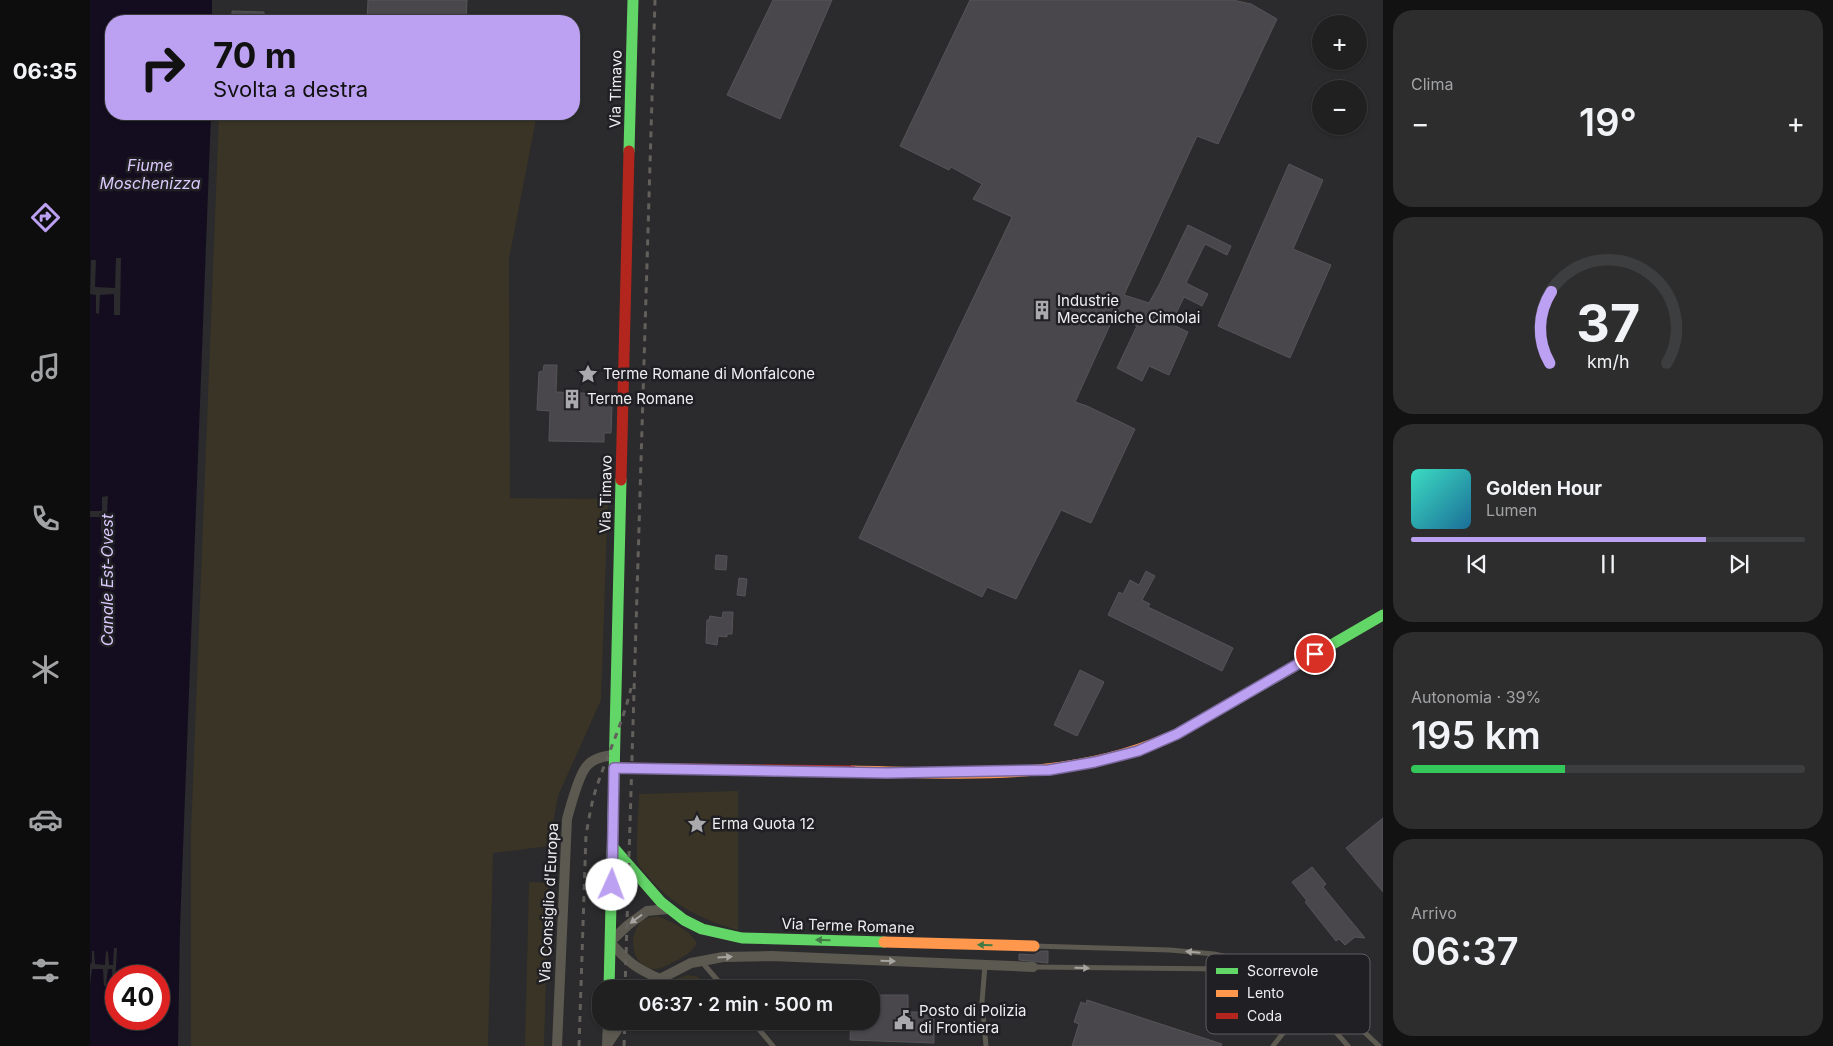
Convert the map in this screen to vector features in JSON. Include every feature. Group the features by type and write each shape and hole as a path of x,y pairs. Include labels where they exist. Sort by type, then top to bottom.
{"street":[{"name":"Via Timavo","path":"609,980 633,0"},
{"path":"614,768 954,773 1049,770 1095,762 1138,751 1177,734 1383,615"},
{"name":"Via Consiglio d'Europa","path":"557,1046 567,819 586,767 602,756 614,755"},
{"name":"Via Terme Romane","path":"613,846 668,910 696,927 719,934 742,938 1034,946"},
{"path":"668,910 646,911 628,924 610,942 626,961 639,970 660,979 691,963 723,956 772,956 1033,966"},
{"path":"607,1045 608,1030"},
{"path":"607,1045 617,1030"}],"lane":[{"path":"1034,946 1170,950 1214,954"},
{"path":"701,961 717,980"},
{"path":"985,965 982,1002 986,1046"},
{"path":"1033,966 1206,969"},
{"path":"760,1030 773,1046"},
{"path":"1272,1046 1282,1034"},
{"path":"1338,1034 1348,1046"},
{"path":"1368,1034 1379,1046"}],"shaded area":[{"path":"219,120 536,120 509,259 510,498 608,499 601,700 558,796 549,846 493,853 488,1046 191,1046 191,832"},
{"path":"738,791 738,930 713,922 676,903 639,866 637,851 639,794"},
{"path":"529,882 549,883 544,1046 525,1046"},
{"path":"657,916 685,930 697,943 691,951 682,957 664,967 651,969 644,966 635,955 633,941 642,921"},
{"path":"688,975 699,977 700,980 674,980"}],"water":[{"name":"Fiume Moschenizza","path":"90,0 212,0 212,15 105,15 105,120 211,120 180,928 178,1046 90,1046"}],"pier":[{"path":"116,258 121,258 120,315 114,315 114,294 100,295 99,314 96,313 96,295 90,294 91,260 96,260 95,287 115,288"},
{"path":"108,496 106,532 101,532 101,517 90,517 90,511 102,511 102,497"},
{"path":"114,948 117,948 116,965 113,965"},
{"path":"92,951 94,951 95,964 105,965 105,986 103,969 92,969 90,985"},
{"path":"106,951 108,952 109,965 105,965"}],"building":[{"path":"368,0 467,0 466,15 367,15"},
{"path":"773,0 832,0 780,119 727,95"},
{"name":"Industrie Meccaniche Cimolai","path":"970,0 1233,0 1251,4 1277,19 1218,144 1197,136 1124,295 1149,303 1188,225 1231,246 1227,255 1205,244 1186,283 1208,294 1202,306 1184,297 1171,324 1188,332 1169,375 1149,366 1142,381 1117,368 1137,326 1114,316 1075,402 1135,429 1091,523 1061,510 1016,599 987,587 982,597 859,538 1012,217 973,199 982,184 951,167 949,170 900,146"},
{"path":"232,11 264,12 264,15 232,15"},
{"path":"1289,164 1323,180 1293,249 1331,265 1290,358 1218,326"},
{"name":"Terme Romane","path":"544,365 557,365 556,392 606,394 605,405 612,405 611,433 604,433 604,442 549,441 550,411 537,410 539,372 543,371"},
{"path":"716,555 727,556 726,570 715,569"},
{"path":"1146,571 1155,576 1142,600 1150,604 1148,607 1233,648 1222,671 1108,615 1119,592 1123,594 1130,580 1139,585"},
{"path":"739,578 747,579 745,596 737,595"},
{"path":"723,612 733,612 732,634 727,634 727,637 718,636 717,645 706,643 707,620 709,620 710,616 722,618"},
{"path":"1080,670 1104,682 1077,736 1054,725"},
{"path":"1383,818 1383,892 1346,848"},
{"path":"1312,867 1326,884 1323,887 1365,938 1355,937 1345,945 1339,939 1336,941 1305,902 1307,901 1292,882"},
{"path":"1041,951 1048,951 1048,963 1019,960 1019,954 1034,955"},
{"path":"880,995 908,995 908,1012 934,1012 934,1043 850,1040 851,1030 880,1030"},
{"path":"1087,1000 1222,1044 1221,1046 1072,1046 1079,1024 1074,1022 1081,1002 1086,1004"}],"railway":[{"path":"625,980 655,0"},
{"path":"579,1046 586,835 594,795 624,714 631,688"},
{"path":"624,1046 625,1030"}],"traffic: fast":[{"path":"629,151 633,0"},
{"path":"609,980 621,480"},
{"path":"1165,739 1177,734 1383,615"},
{"path":"613,847 661,902 684,920 702,929 742,938 884,942"}],"traffic: slow":[{"path":"852,771 971,773 1051,769 1128,753 1165,739"},
{"path":"884,942 1034,946"}],"traffic: jam":[{"path":"621,480 629,151"},
{"path":"614,768 852,771"}],"place":[{"name":"Industrie Meccaniche Cimolai","path":"1042,310"},
{"name":"Terme Romane di Monfalcone","path":"588,374"},
{"name":"Terme Romane","path":"572,399"},
{"name":"Erma Quota 12","path":"697,824"},
{"name":"Posto di Polizia di Frontiera","path":"904,1020"}],"route":[{"path":"612,885 614,768 887,773 1049,770 1095,762 1138,751 1177,734 1315,654"}],"water label":[{"name":"Canale Est-Ovest","path":"107,580"}]}
